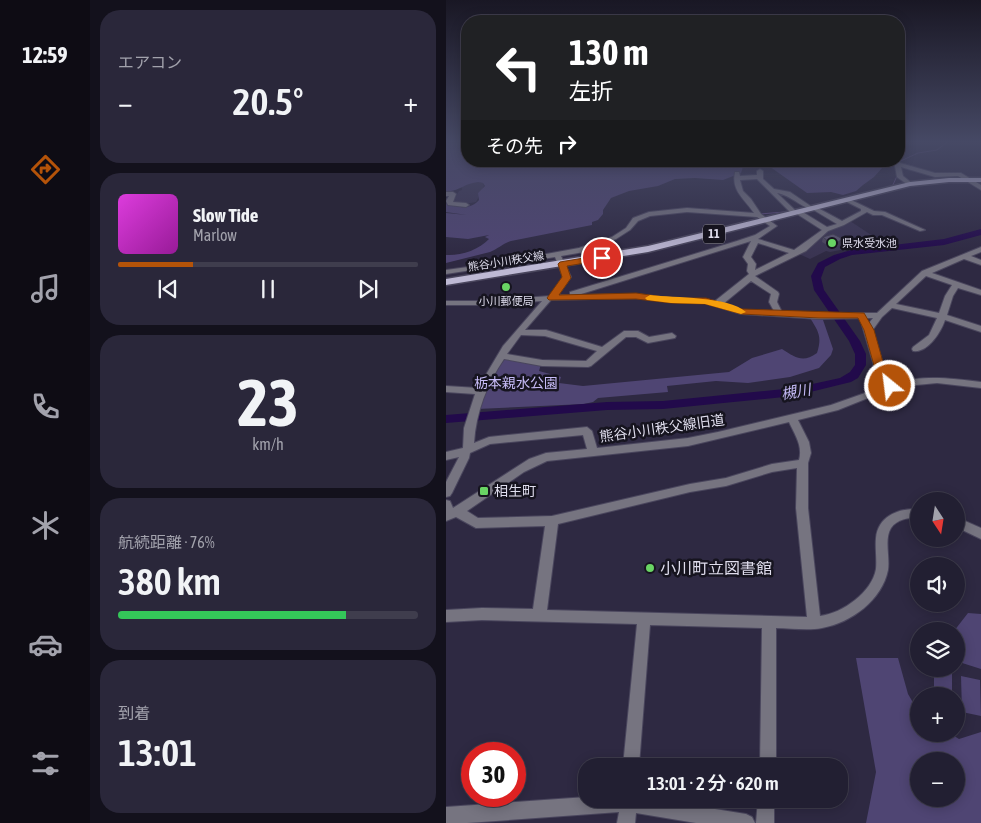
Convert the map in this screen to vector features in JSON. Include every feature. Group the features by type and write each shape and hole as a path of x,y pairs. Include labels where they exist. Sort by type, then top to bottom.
{"main road":[{"name":"熊谷小川秩父線","path":"446,282 669,245 763,218 796,213 910,184 929,181"}],"street":[{"path":"562,298 754,240 774,226 763,218 740,192 738,181"},
{"path":"765,181 772,191 796,213 826,230"},
{"path":"906,181 910,184"},
{"path":"772,191 779,190 842,224"},
{"path":"446,194 453,194 448,201 450,204 466,205"},
{"path":"847,200 873,213 883,213 922,230"},
{"path":"720,301 752,276 795,253 820,237 826,230 864,212 864,208"},
{"path":"446,272 581,250 614,238 628,229 629,225 637,217 658,212 714,210 763,218"},
{"path":"754,240 795,253"},
{"path":"754,240 756,243 747,257 752,262 750,271 752,276 773,292 772,302 779,313"},
{"path":"869,330 879,315 925,273 981,249"},
{"path":"446,493 464,458 468,431 480,391 520,332 567,278 563,264 557,255"},
{"path":"964,256 981,263"},
{"path":"925,273 981,292"},
{"path":"916,349 930,338 942,318 950,291 957,284"},
{"path":"446,302 636,296 671,300 720,301 741,312 819,316 879,315"},
{"path":"892,305 966,322 981,329"},
{"path":"861,315 869,330 880,369 890,386"},
{"path":"520,332 546,333 603,350"},
{"path":"503,356 542,363 579,366 588,364 624,334 638,334 648,340 672,336"},
{"name":"熊谷小川秩父線旧道","path":"450,512 474,503 530,462 556,455 688,442 792,419 850,403 890,386 930,380 981,386"},
{"path":"446,389 480,391"},
{"path":"792,419 804,442 806,453 803,463 803,527 814,623"},
{"path":"446,456 489,441 587,431 593,451"},
{"path":"450,512 476,523 552,520 690,488 726,482 772,468 803,463"},
{"path":"446,616 482,614 826,623 839,618 856,606 870,591 881,574 883,531 887,524 898,516 910,514"},
{"path":"539,616 552,520"},
{"path":"965,526 981,534"},
{"path":"633,758 644,618"},
{"path":"768,758 769,623"},
{"path":"446,816 578,805"},
{"path":"626,823 627,808"},
{"path":"666,808 746,823"},
{"path":"765,823 766,808"}],"shaded area":[{"path":"474,182 483,183 484,186 476,202 464,204 453,202 459,191 462,190 462,187"},
{"path":"850,221 882,242 830,252 826,251 810,259 797,253 816,242 828,230"}],"green space":[{"path":"446,181 669,181 658,186 629,191 611,198 603,210 603,214 598,220 592,222 592,225 511,241 490,252 446,263 446,255 475,249 489,239 485,237 489,235 468,239 446,237 446,213 467,215 446,212 446,203 459,207 468,207 479,200 478,193 485,186 483,183 478,182 446,191"},
{"path":"791,181 868,181 856,191 843,195 831,192 807,193"},
{"name":"栃本親水公園","path":"822,317 833,349 831,355 819,368 790,377 748,383 716,381 667,386 668,392 598,398 593,402 584,404 477,409 486,384 505,359 541,364 539,371 561,377 559,383 583,386 729,372 752,358 782,349 791,355 803,359 812,356 817,353 819,339 810,318"},
{"path":"968,613 981,614 981,669 965,664 965,622 961,622"},
{"path":"856,658 898,658 910,697 910,742 965,742 965,737 981,732 981,823 866,823 876,772"},
{"path":"934,677 952,677 952,687 934,687"},
{"path":"961,677 980,680 981,716 965,713 965,687 961,687"}],"building":[{"path":"833,234 843,239 838,242 829,242 823,237"}],"waterway":[{"path":"760,214 784,212 892,187 895,181"},
{"path":"706,209 721,211"},
{"path":"653,212 664,211"},
{"path":"627,227 635,217 639,216"},
{"name":"槻川","path":"446,419 607,406 663,405 768,395 820,387 850,378 861,365 860,354 855,341 826,303 819,290 816,276 821,265 851,253 944,242 981,232"},
{"path":"583,247 612,237"},
{"path":"510,261 535,256"}],"slow traffic":[{"path":"650,298 706,301 741,312"}],"place":[{"name":"県水受水池","path":"832,243"},
{"name":"小川郵便局","path":"506,287"},
{"name":"相生町","path":"484,491"},
{"name":"小川町立図書館","path":"650,568"}],"route":[{"path":"602,258 563,264 567,278 552,298 643,296 656,299 706,301 741,312 819,316 861,315 869,330 880,369 890,386"}]}
